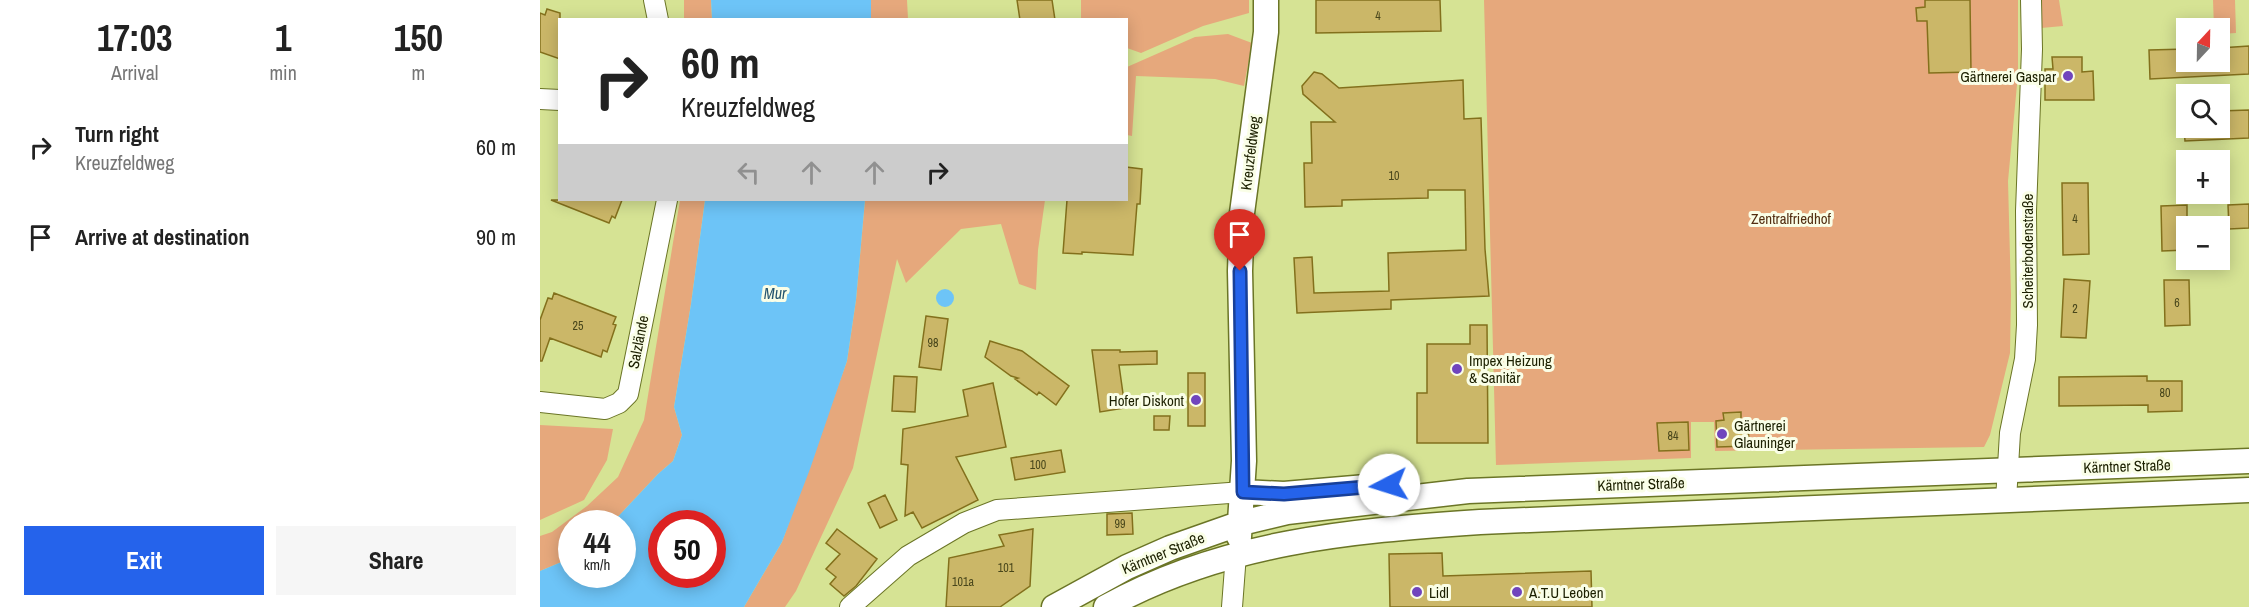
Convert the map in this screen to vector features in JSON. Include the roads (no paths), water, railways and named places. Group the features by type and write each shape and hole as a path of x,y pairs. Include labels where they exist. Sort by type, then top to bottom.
{"main road":[{"name":"Kreuzfeldweg","path":"1236,554 1243,492 1240,271 1242,213 1266,32 1266,0"},
{"name":"Kärntner Straße","path":"1054,607 1127,567 1170,548 1241,523 1287,512 1419,496 1544,488 2006,470 2208,456 2249,461"},
{"path":"1243,492 1284,494 1409,483 1419,496"},
{"name":"Kärntner Straße","path":"1106,607 1179,572 1236,554 1346,533 1401,527 1492,521 2249,490"}],"street":[{"path":"654,0 658,18"},
{"name":"Scheiterbodenstraße","path":"2006,500 2010,433 2025,359 2027,325 2026,211 2032,49 2031,0"},
{"path":"540,99 558,100"},
{"name":"Salzlände","path":"540,402 605,409 619,403 628,394 667,201"},
{"path":"850,607 908,556 964,523 997,510 1243,492"},
{"path":"1232,607 1236,554"}],"water":[{"path":"711,0 871,0 871,18 712,18"},
{"name":"Mur","path":"705,201 865,201 856,300 847,361 782,542 744,607 540,607 540,571 558,563 558,588 636,588 636,510 624,510 673,461 682,435 674,407"},
{"path":"945,289 951,292 954,298 951,304 945,307 939,304 936,298 939,292"}],"place":[{"name":"Gärtnerei Gaspar","path":"2068,76"},
{"name":"Impex Heizung & Sanitär","path":"1457,369"},
{"name":"Hofer Diskont","path":"1196,400"},
{"name":"Gärtnerei Glauninger","path":"1722,434"},
{"name":"Lidl","path":"1417,592"},
{"name":"A.T.U Leoben","path":"1517,592"}],"park label":[{"name":"Zentralfriedhof","path":"1791,218"}]}
